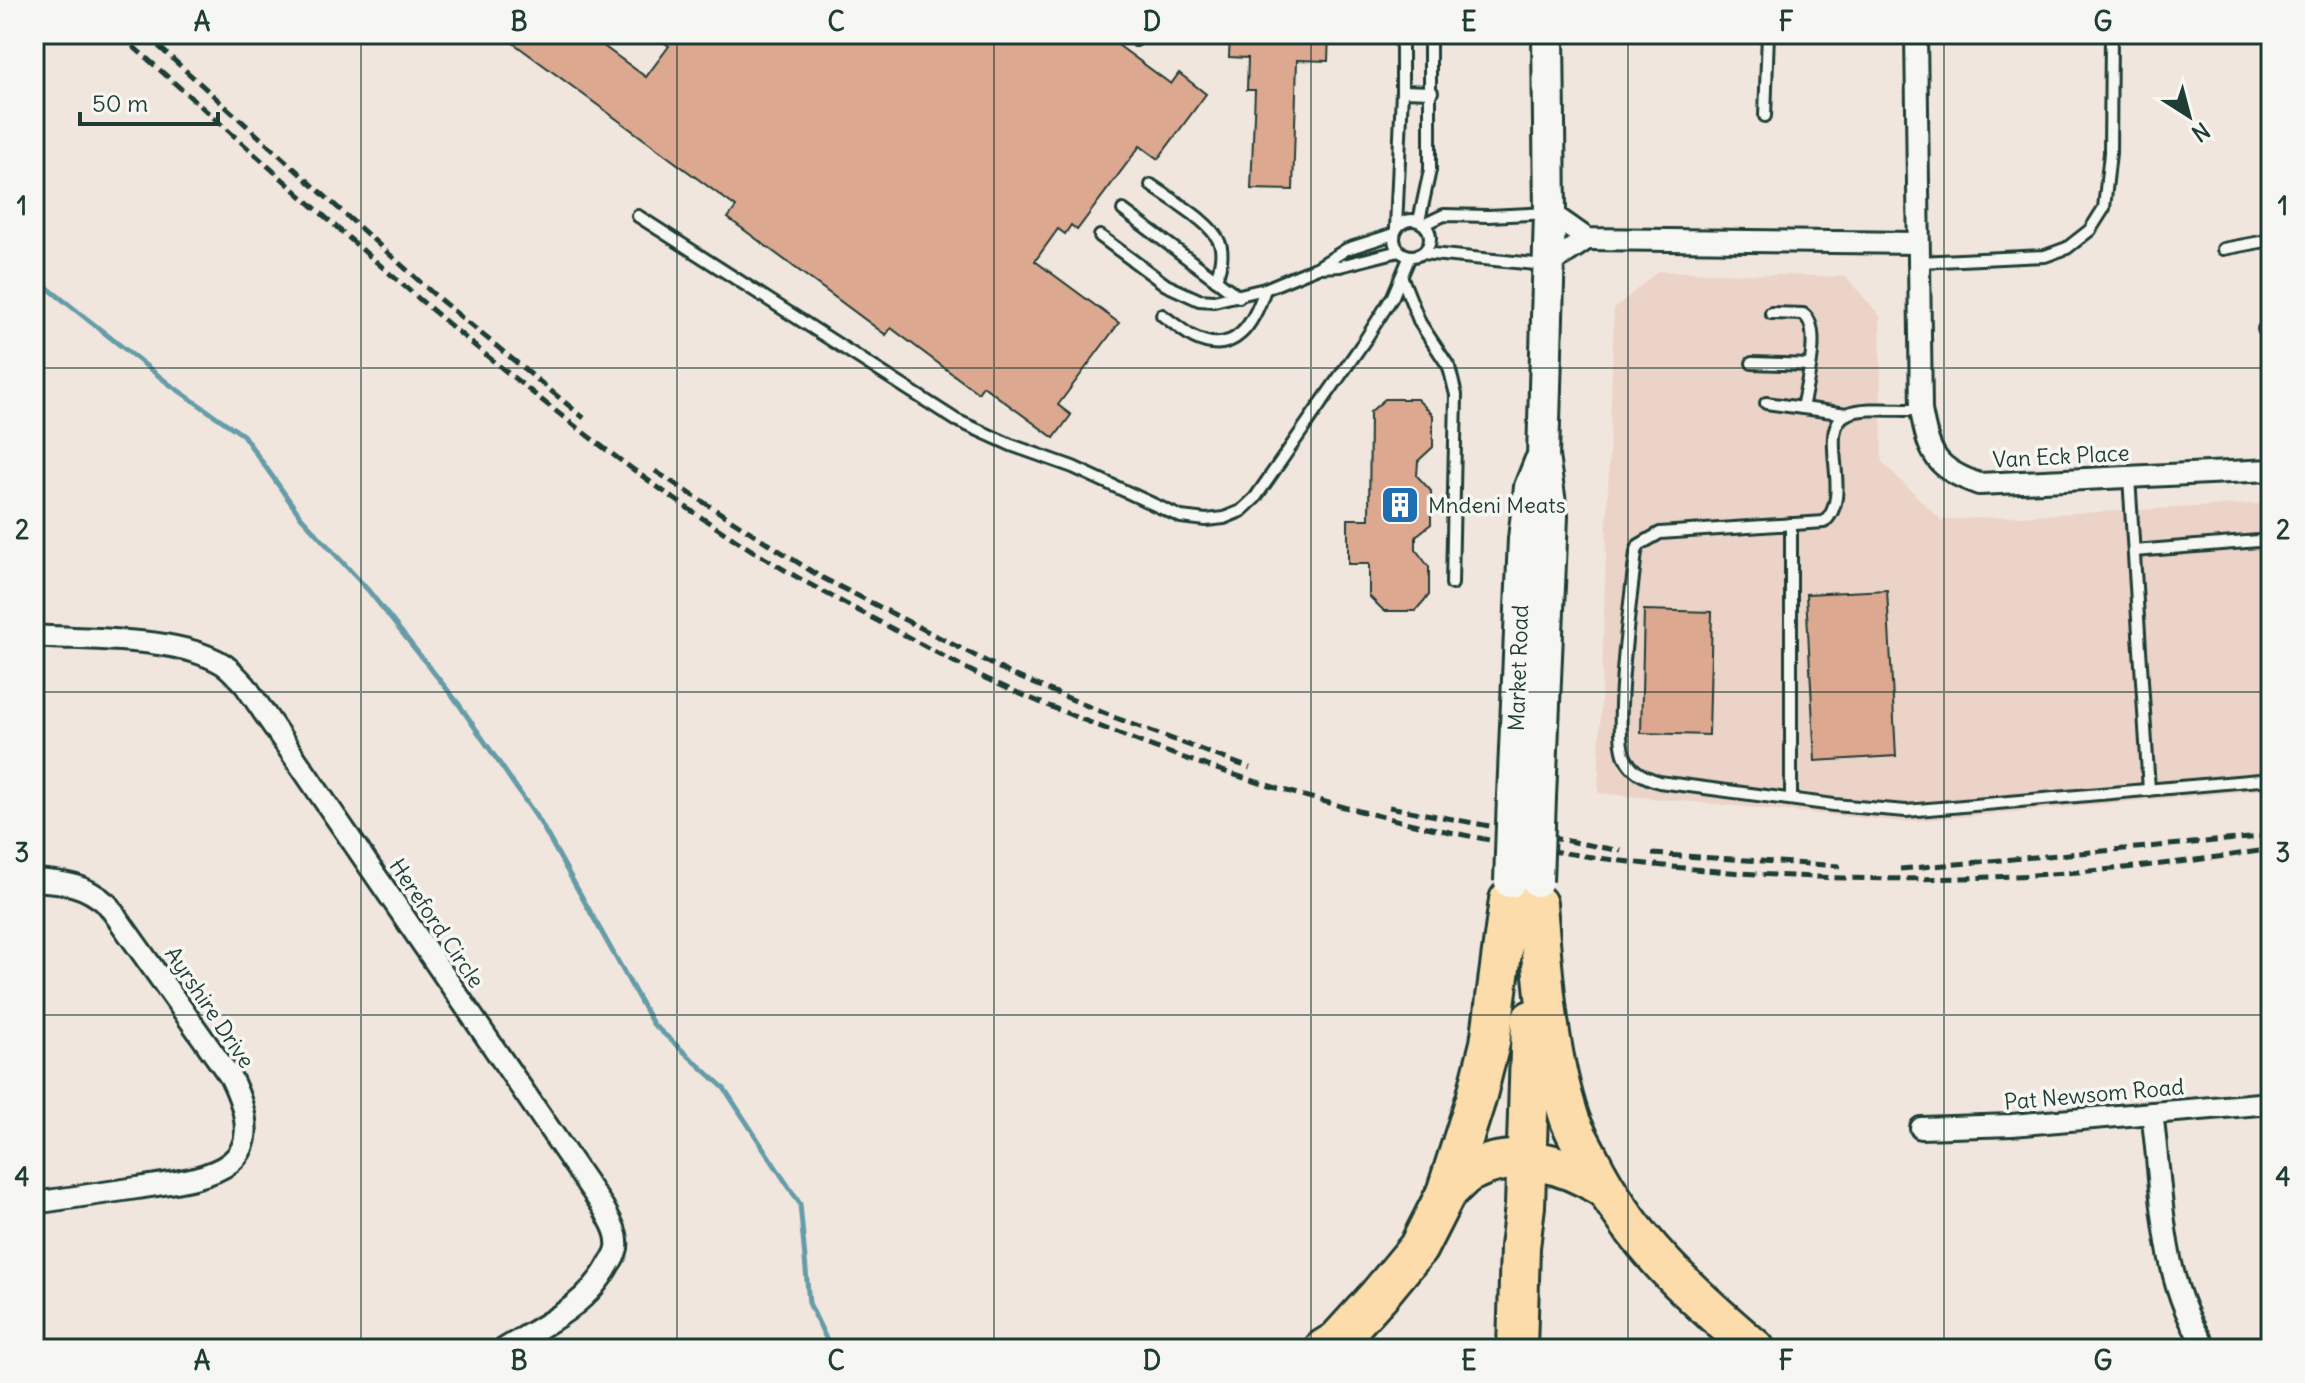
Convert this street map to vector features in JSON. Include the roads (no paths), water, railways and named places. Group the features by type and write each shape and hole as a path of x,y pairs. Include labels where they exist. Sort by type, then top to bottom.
{"highway":[{"path":"1517,1349 1523,892"},
{"path":"1523,892 1544,990 1554,1056 1571,1122 1604,1188 1646,1247 1696,1299 1755,1349"},
{"path":"1324,1349 1337,1341 1418,1248 1446,1193 1476,1099 1523,892"},
{"path":"1502,1349 1506,1186 1519,1160"},
{"path":"1446,1193 1469,1172 1519,1160 1554,1164 1580,1173 1604,1188"}],"street":[{"name":"Van Eck Place","path":"1916,34 1921,410 1926,438 1936,459 1953,475 1979,484 2271,470"},
{"name":"Market Road","path":"1523,892 1526,797 1552,516 1543,457 1550,213 1548,35"},
{"path":"1550,213 1587,239 1918,253"},
{"path":"1548,265 1587,239"},
{"name":"Hereford Circle","path":"34,636 166,645 225,664 263,711 603,1207 615,1230 617,1249 604,1274 567,1311 504,1349"},
{"name":"Ayrshire Drive","path":"34,880 76,885 94,892 108,905 231,1078 244,1105 247,1128 243,1146 231,1163 200,1179 34,1203"},
{"name":"Pat Newsom Road","path":"1921,1128 2012,1125 2271,1103"},
{"path":"2152,1113 2170,1260 2195,1332 2207,1349"}],"lane":[{"path":"1398,34 1402,47 1402,91 1395,246 1410,256 1422,253 1548,265"},
{"path":"1422,253 1430,243 1430,236 1422,223 1430,170 1430,34"},
{"path":"1765,116 1768,34"},
{"path":"1918,253 2045,256 2067,248 2090,230 2104,208 2110,153 2111,34"},
{"path":"1402,91 1432,92"},
{"path":"1151,185 1208,226 1217,236 1221,248 1216,280"},
{"path":"1123,210 1239,297"},
{"path":"1100,236 1166,285 1199,300 1214,301 1265,289 1318,267 1347,249 1395,231 1407,220 1422,223 1444,215 1550,213"},
{"path":"638,216 956,420 1011,445 1073,467 1181,517 1206,520 1224,518 1241,511 1255,498 1365,340 1402,278 1410,256"},
{"path":"2223,249 2271,240"},
{"path":"1318,267 1340,266 1399,251"},
{"path":"1402,278 1429,340 1449,367 1456,395 1452,584"},
{"path":"1162,315 1194,337 1224,342 1237,338 1247,328 1257,314 1265,289"},
{"path":"1771,313 1803,314 1813,325 1802,408"},
{"path":"1752,363 1809,365"},
{"path":"1766,403 1847,414"},
{"path":"1921,410 1858,411 1838,421 1834,433 1837,503 1833,515 1824,522 1660,533 1639,545 1621,717 1623,754 1642,776 1659,782 1906,811 2271,779"},
{"path":"2129,477 2149,790"},
{"path":"1791,524 1791,799"},
{"path":"2134,551 2271,540"}],"waterway":[{"path":"34,277 169,384 243,435 301,517 368,590 458,703 540,822 653,1024 724,1088 800,1204 809,1303 831,1349"}],"railway":[{"path":"119,34 418,298 572,424 652,483 734,539 831,596 987,679 1132,739 1270,786 1410,823 1551,851 1694,869 1838,878 1982,877 2127,868 2271,849"},
{"path":"145,34 438,298 584,418"},
{"path":"655,471 819,576 1009,673 1116,718 1250,768"},
{"path":"1389,807 1621,851"},
{"path":"1900,869 2271,836"},
{"path":"1652,854 1840,866"}],"place":[{"name":"Mndeni Meats","path":"1400,505"}]}
